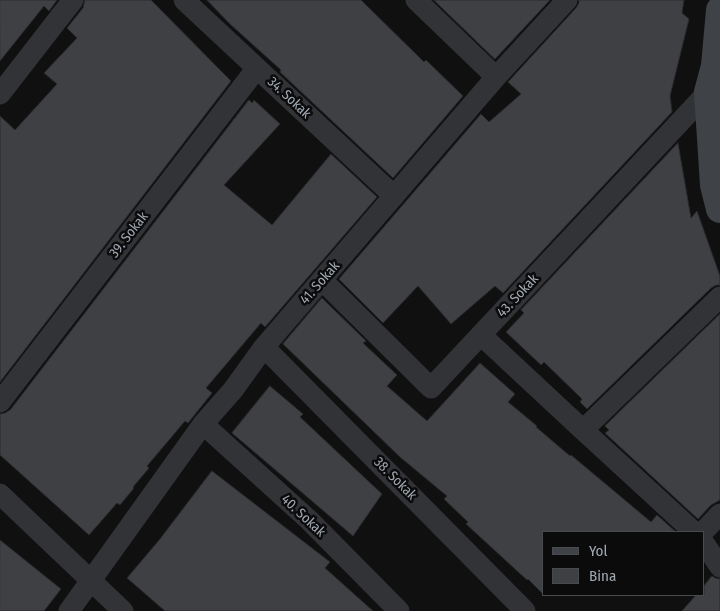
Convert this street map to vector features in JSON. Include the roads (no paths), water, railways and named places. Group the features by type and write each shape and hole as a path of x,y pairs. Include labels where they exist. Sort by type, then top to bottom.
{"main road":[{"path":"720,10 718,64 708,92 714,184 720,208"}],"street":[{"path":"0,94 73,0"},
{"name":"34. Sokak","path":"184,0 394,196"},
{"path":"416,0 496,77"},
{"name":"41. Sokak","path":"69,611 203,424 232,390 264,347 496,77 567,0"},
{"name":"39. Sokak","path":"0,402 257,68"},
{"name":"43. Sokak","path":"322,280 431,388 708,92"},
{"path":"582,430 720,297"},
{"path":"481,335 693,531"},
{"name":"38. Sokak","path":"264,347 525,611"},
{"name":"40. Sokak","path":"203,424 309,520 398,611"},
{"path":"0,494 123,611"},
{"path":"704,531 720,514"},
{"path":"705,544 720,567"}]}
